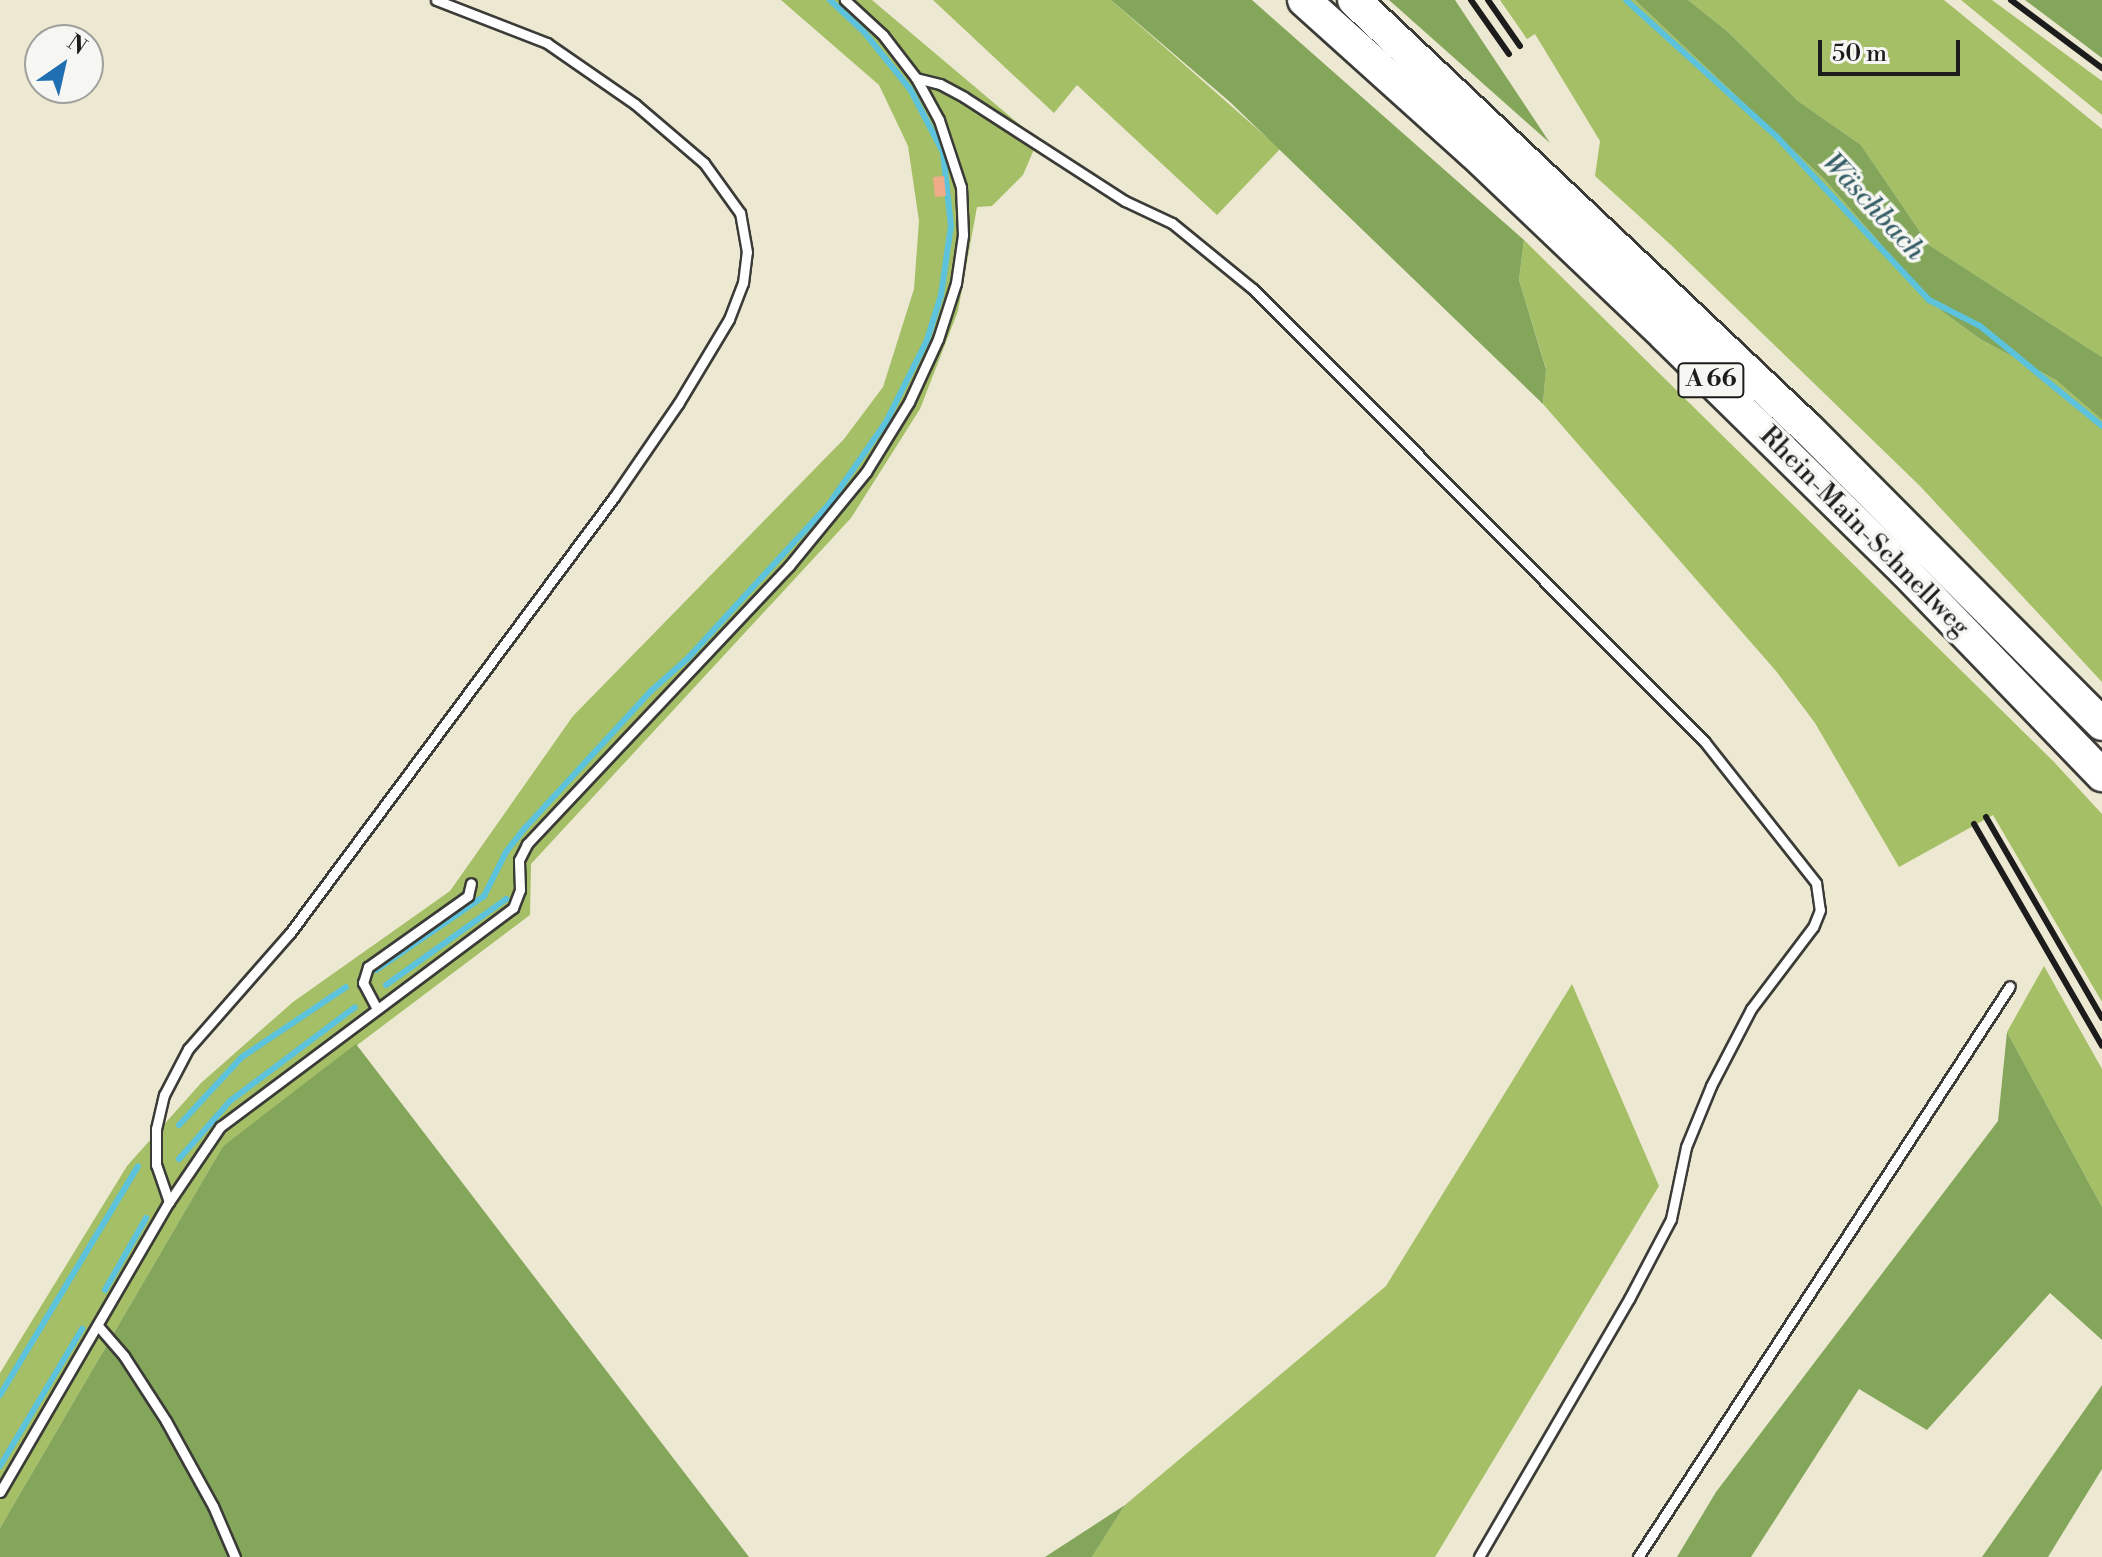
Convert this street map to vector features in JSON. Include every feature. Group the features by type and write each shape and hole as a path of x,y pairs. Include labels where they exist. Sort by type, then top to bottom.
{"highway":[{"name":"Rhein-Main-Schnellweg","path":"1304,0 1473,152 1666,336 1905,571 2102,775"},
{"name":"Rhein-Main-Schnellweg","path":"1354,0 1820,440 2102,724"}],"lane":[{"path":"169,1202 156,1165 156,1129 164,1095 188,1049 290,933 614,497 678,404 729,319 743,283 747,252 740,213 704,163 635,104 547,43 436,0"},
{"path":"0,1492 99,1327 169,1202 220,1127 513,908 520,890 519,860 527,844 789,566 842,504 888,437 938,339 956,283 963,235 961,187 939,120 916,78 883,35 845,0"},
{"path":"916,78 940,84 964,97 1125,201 1172,223 1253,289 1704,741 1816,883 1820,910 1813,927 1751,1009 1711,1086 1686,1147 1671,1219 1629,1299 1479,1557"},
{"path":"377,1009 363,983 368,967 468,896 471,883"},
{"path":"1638,1557 2010,986"},
{"path":"99,1327 124,1356 166,1421 213,1506 235,1557"}],"green space":[{"path":"781,0 872,0 1038,140 1023,175 992,206 977,207 958,311 920,409 851,518 531,864 530,915 223,1146 0,1528 0,1373 127,1166 201,1083 293,1002 450,891 573,716 844,439 883,387 914,289 919,221 908,146 879,85"},
{"path":"933,0 1111,0 1280,149 1217,215 1077,85 1054,113"},
{"path":"1111,0 1252,0 1524,240 1519,280 1546,369 1543,404 1230,102"},
{"path":"1389,0 1455,0 1550,143"},
{"path":"1500,0 1635,0 1823,178 1935,306 1980,339 2056,380 2102,420 2102,682 1920,486 1671,245 1595,176 1600,141 1535,34 1527,39"},
{"path":"1635,0 1688,0 1727,31 1798,101 1861,145 1929,245 2102,357 2102,420 2056,380 1980,339 1935,306 1823,178"},
{"path":"1688,0 1944,0 2102,129 2102,357 1929,245 1861,145 1798,101 1727,31"},
{"path":"1961,0 1992,0 2102,81 2102,115"},
{"path":"2025,0 2102,0 2102,58 2057,24"},
{"path":"1524,240 2054,762 2102,814 2102,1002 1993,815 1899,867 1815,723 1776,671 1543,404 1546,368 1519,280"},
{"path":"2044,966 2102,1069 2102,1207 2007,1032"},
{"path":"1572,984 1659,1186 1435,1557 1092,1557 1125,1505 1386,1286"},
{"path":"2007,1032 2102,1207 2102,1340 2050,1293 1927,1430 1859,1389 1751,1557 1677,1557 1716,1492 1998,1121"},
{"path":"356,1044 749,1557 0,1557 0,1528 223,1146"},
{"path":"2102,1385 2102,1469 2048,1557 1982,1557"},
{"path":"1125,1505 1092,1557 1045,1557"}],"building":[{"path":"944,176 946,196 935,197 933,177"}],"waterway":[{"path":"376,970 484,896 506,852 525,828 651,691 688,658 829,504 886,422 927,340 941,295 951,226 943,152 910,89 864,32 830,0"},
{"name":"Wäschbach","path":"1626,0 1777,137 1929,300 1980,326 2102,426"},
{"path":"386,985 506,899"},
{"path":"179,1125 242,1057 346,987"},
{"path":"179,1159 230,1101 355,1007"},
{"path":"0,1395 138,1166"},
{"path":"105,1290 146,1218"},
{"path":"0,1466 82,1329"}],"railway":[{"path":"1471,0 1509,54"},
{"path":"1488,0 1520,46"},
{"path":"2011,0 2102,68"},
{"path":"1986,817 2102,1018"},
{"path":"1974,824 2102,1046"}]}
